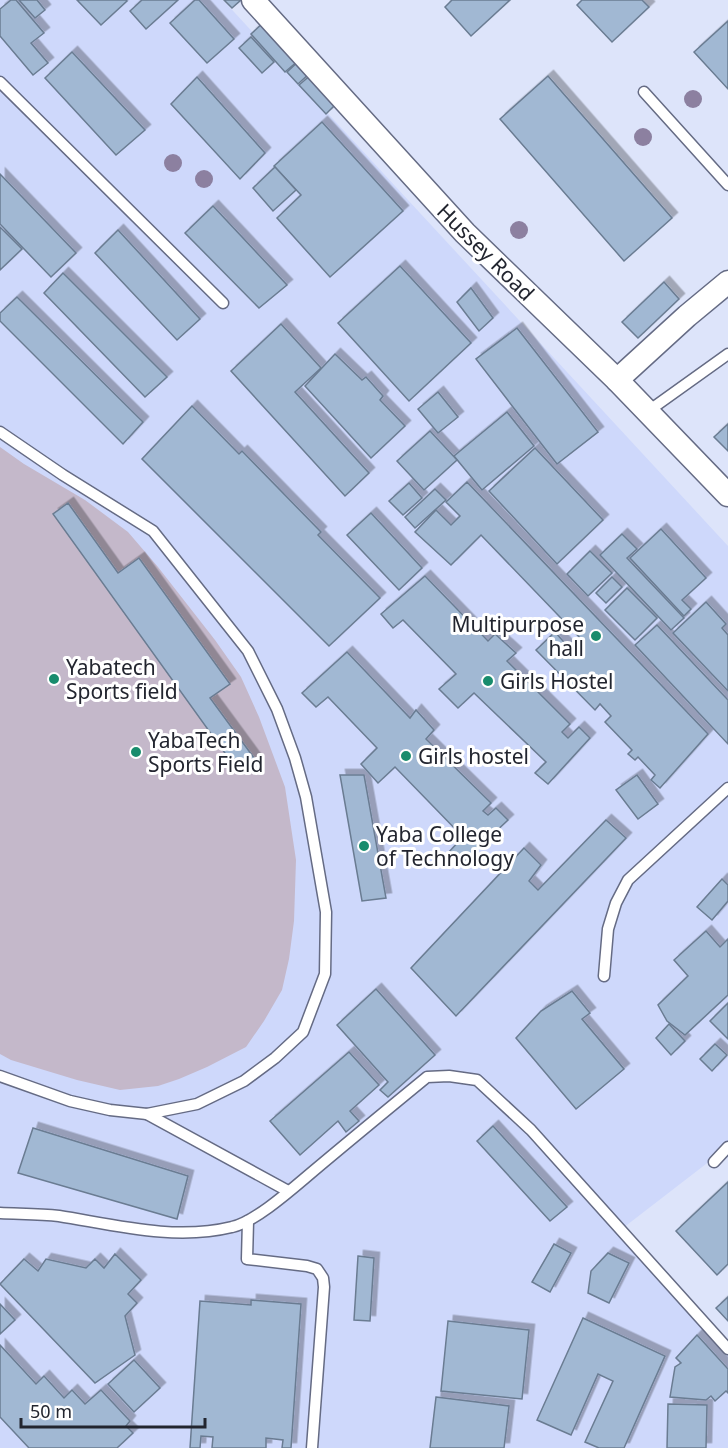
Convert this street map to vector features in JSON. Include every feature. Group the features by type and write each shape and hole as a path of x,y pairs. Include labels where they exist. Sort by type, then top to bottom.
{"street":[{"name":"Hussey Road","path":"253,0 465,233 617,380 728,495"},
{"path":"617,380 728,282"}],"lane":[{"path":"0,82 223,303"},
{"path":"644,92 726,179"},
{"path":"647,412 728,354"},
{"path":"0,432 63,475 153,531 248,651 277,709 306,797 326,912 325,974 303,1032 275,1058 244,1081 197,1104 147,1114 110,1110 70,1101 0,1076"},
{"path":"604,976 608,929 616,903 628,880 728,788"},
{"path":"717,798 728,803"},
{"path":"0,1213 57,1216 129,1228 177,1231 194,1232 233,1227 248,1221 288,1191 427,1077 449,1076 477,1080 531,1130 728,1349"},
{"path":"147,1114 288,1191"},
{"path":"714,1162 728,1147"},
{"path":"248,1221 247,1259 307,1266 317,1269 323,1278 323,1313 312,1448"}],"shaded area":[{"name":"Yaba College of Technology","path":"0,0 223,0 728,546 728,1147 623,1228 728,1341 728,1448 0,1448"},
{"name":"YabaTech Sports Field","path":"0,447 85,500 128,532 158,567 241,677 259,717 285,787 296,860 294,921 282,990 246,1047 207,1067 158,1086 120,1090 77,1080 11,1060 0,1054"}],"building":[{"path":"11,0 16,0 44,33 31,43 48,63 33,75 0,36 0,9"},
{"path":"19,0 37,0 45,10 35,18"},
{"path":"77,0 126,0 127,1 101,25"},
{"path":"142,0 178,0 146,29 130,11"},
{"path":"195,0 199,0 234,39 207,63 170,23"},
{"path":"224,0 241,0 232,8"},
{"path":"452,0 510,0 471,36 445,7"},
{"path":"582,0 642,0 649,7 612,42 577,5"},
{"path":"728,21 728,89 694,52"},
{"path":"264,22 299,60 285,72 251,34"},
{"path":"251,37 274,62 262,73 239,48"},
{"path":"72,52 145,130 116,155 45,78"},
{"path":"300,60 311,72 298,84 287,72"},
{"path":"312,74 338,102 326,114 299,85"},
{"path":"548,76 672,218 624,261 500,119"},
{"path":"197,77 265,153 240,179 171,104"},
{"path":"322,122 403,211 330,277 277,218 301,195 274,166"},
{"path":"275,167 296,190 273,211 253,188"},
{"path":"0,174 76,253 51,277 0,224"},
{"path":"213,206 287,285 259,308 185,233"},
{"path":"0,227 22,249 0,270"},
{"path":"118,230 200,319 177,340 95,253"},
{"path":"400,266 471,343 409,401 338,323"},
{"path":"63,273 167,377 145,397 44,293"},
{"path":"664,282 679,299 638,338 622,322"},
{"path":"471,288 493,318 479,331 457,302"},
{"path":"17,297 143,422 123,444 0,321 0,313"},
{"path":"281,324 321,368 295,392 369,473 345,496 231,371"},
{"path":"517,328 598,432 557,464 476,359"},
{"path":"335,354 362,380 366,377 383,396 380,400 405,426 371,458 305,386"},
{"path":"438,392 458,417 438,433 418,409"},
{"path":"192,406 239,454 242,451 321,532 318,535 380,598 329,646 142,459"},
{"path":"507,412 534,446 482,490 454,456"},
{"path":"728,424 728,451 714,437"},
{"path":"430,431 457,460 424,490 397,461"},
{"path":"535,448 603,520 557,564 489,491"},
{"name":"Multipurpose hall","path":"467,482 708,734 660,788 651,780 655,775 638,757 635,760 628,754 632,750 605,722 611,716 600,704 595,710 536,650 555,632 571,650 582,640 481,535 451,565 415,532 436,510 451,525 460,516 446,502"},
{"path":"409,483 422,498 403,515 389,501"},
{"path":"435,489 446,500 415,528 405,517"},
{"path":"68,503 118,573 139,558 230,684 210,698 257,762 240,774 53,514"},
{"path":"371,513 422,568 399,590 347,535"},
{"path":"661,529 706,578 682,600 691,609 684,616 630,558"},
{"path":"622,534 637,549 627,558 684,618 671,630 600,555"},
{"path":"590,551 612,573 588,596 567,574"},
{"name":"Girls Hostel","path":"425,576 488,641 495,634 516,653 507,661 570,724 562,732 568,738 579,727 590,738 548,784 535,773 546,762 474,693 458,708 439,689 456,674 403,620 393,628 381,614"},
{"path":"612,577 622,587 606,603 596,593"},
{"path":"627,588 657,618 635,640 605,610"},
{"path":"706,602 726,624 722,628 728,635 728,691 673,633"},
{"path":"657,625 728,700 728,744 635,645"},
{"name":"Girls hostel","path":"347,652 410,718 416,710 434,730 426,739 491,803 483,811 488,815 496,808 508,820 459,866 447,854 463,837 395,767 378,783 361,764 377,748 328,697 316,707 302,693"},
{"path":"340,775 364,775 386,898 362,901"},
{"path":"637,775 658,804 638,819 616,790"},
{"path":"606,820 626,838 456,1016 411,968 524,848 541,865 529,881 538,890"},
{"path":"722,879 728,885 728,901 712,920 697,907"},
{"path":"706,931 720,947 728,939 728,995 685,1035 667,1021 658,1005 688,976 674,960"},
{"path":"376,989 435,1055 388,1097 380,1090 388,1082 337,1025"},
{"path":"572,991 590,1013 582,1019 624,1069 576,1109 516,1038 541,1011"},
{"path":"728,1003 728,1039 710,1021"},
{"path":"669,1024 685,1041 671,1055 656,1038"},
{"path":"715,1044 727,1055 712,1071 700,1059"},
{"path":"349,1052 379,1085 350,1111 359,1121 346,1132 338,1121 300,1155 270,1121"},
{"path":"493,1126 567,1207 550,1221 477,1141"},
{"path":"33,1128 188,1176 177,1219 18,1173"},
{"path":"728,1182 728,1264 717,1275 676,1231"},
{"path":"554,1244 571,1253 550,1292 532,1282"},
{"path":"608,1253 629,1263 609,1303 588,1293 591,1271"},
{"path":"115,1254 141,1280 128,1294 137,1303 125,1316 135,1355 95,1383 0,1284 24,1259 38,1271 46,1259 86,1268 95,1259 104,1268"},
{"path":"358,1256 374,1258 370,1321 354,1320"},
{"path":"728,1297 728,1321 716,1308"},
{"path":"251,1300 301,1304 291,1448 282,1448 283,1440 266,1438 266,1448 212,1448 213,1437 201,1436 200,1448 190,1448 200,1301 251,1305"},
{"path":"0,1304 15,1320 0,1334"},
{"path":"583,1318 665,1356 624,1448 599,1448 585,1442 613,1381 598,1374 571,1435 537,1420"},
{"path":"448,1321 529,1330 522,1399 441,1391"},
{"path":"697,1335 728,1369 728,1393 726,1391 715,1401 711,1396 706,1400 670,1397 675,1367 681,1363 676,1358"},
{"path":"0,1345 36,1384 44,1376 64,1398 72,1390 85,1404 101,1390 130,1421 126,1426 133,1433 117,1448 29,1448 0,1417"},
{"path":"134,1360 160,1388 134,1412 108,1384"},
{"path":"436,1397 509,1406 504,1448 430,1448"},
{"path":"668,1404 707,1405 706,1448 667,1448"}],"place":[{"name":"Multipurpose hall","path":"596,636"},
{"name":"Yabatech Sports field","path":"54,679"},
{"name":"Girls Hostel","path":"488,681"},
{"name":"YabaTech Sports Field","path":"136,752"},
{"name":"Girls hostel","path":"406,756"},
{"name":"Yaba College of Technology","path":"364,846"}]}
